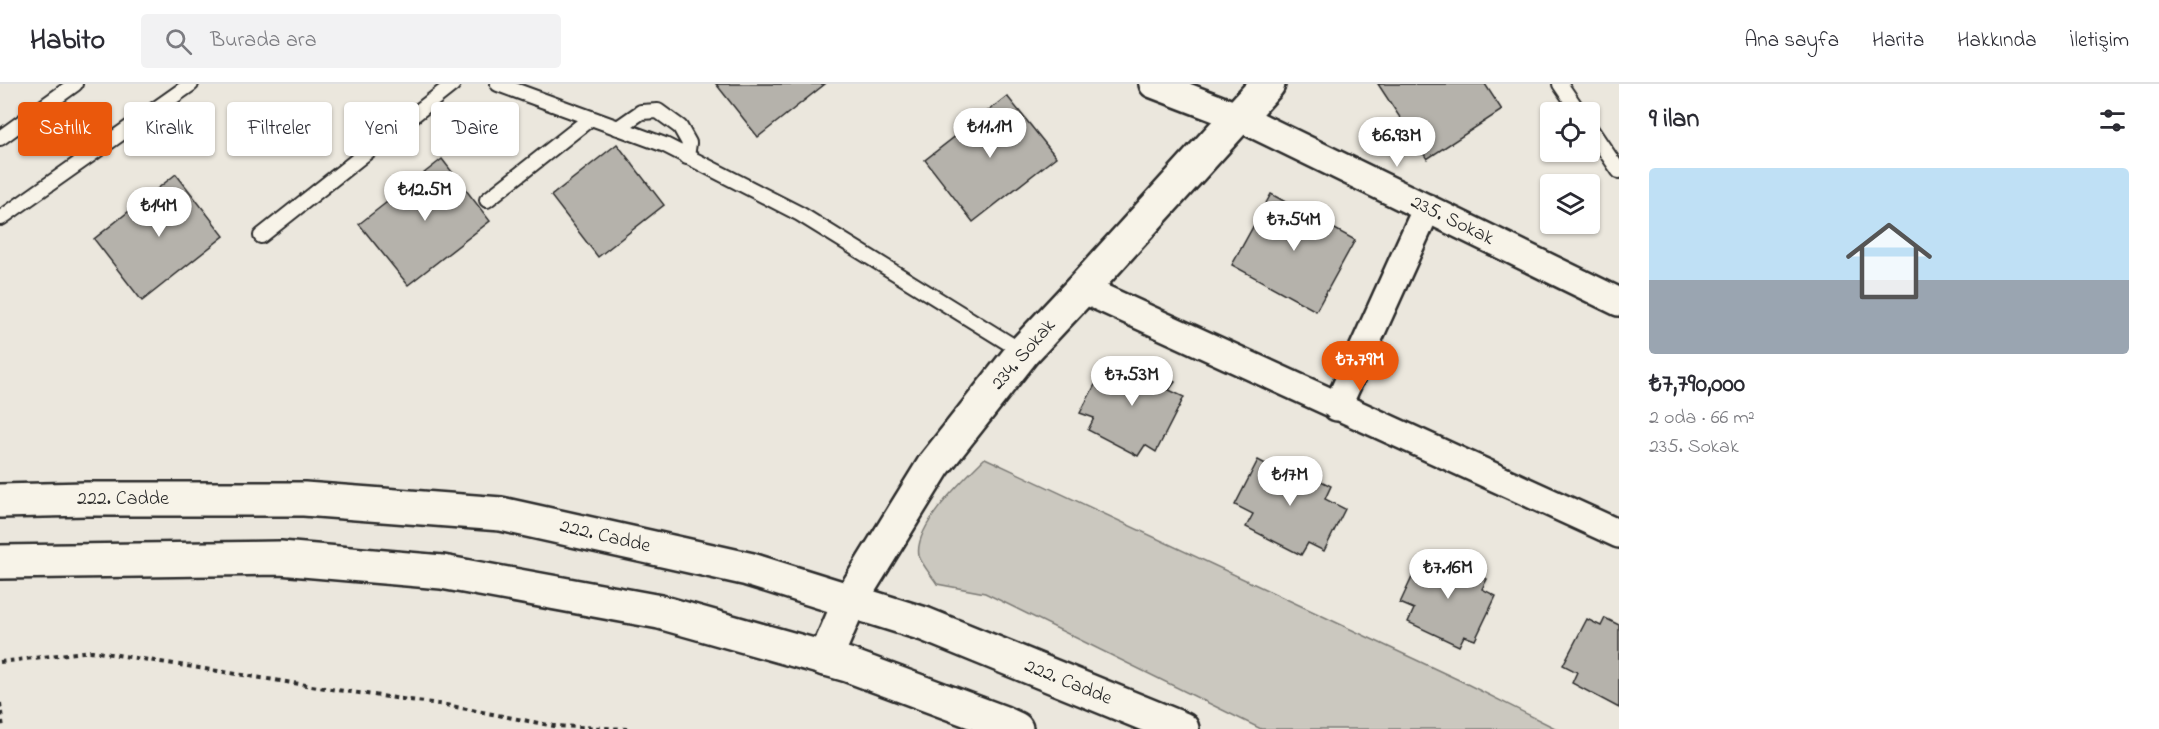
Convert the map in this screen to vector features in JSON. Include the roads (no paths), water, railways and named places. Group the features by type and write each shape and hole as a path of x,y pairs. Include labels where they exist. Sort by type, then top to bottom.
{"main road":[{"name":"234. Sokak","path":"825,659 850,601 934,465 1023,352 1268,84"},
{"name":"222. Cadde","path":"0,501 304,499 501,514 748,569 924,624 1182,729"},
{"path":"0,562 280,558 442,572 660,612 848,665 1016,729"}],"street":[{"name":"235. Sokak","path":"1153,84 1239,117 1619,302"},
{"path":"1336,407 1427,208"},
{"path":"1082,289 1336,407 1619,534"}],"lane":[{"path":"0,138 75,84"},
{"path":"1,218 191,84"},
{"path":"261,236 453,84"},
{"path":"498,84 665,145 687,156 800,214 1023,352"},
{"path":"1560,84 1572,102"},
{"path":"618,128 641,112 658,111 680,127 689,143 687,156"},
{"path":"487,200 591,118"},
{"path":"1600,143 1619,171"}]}
